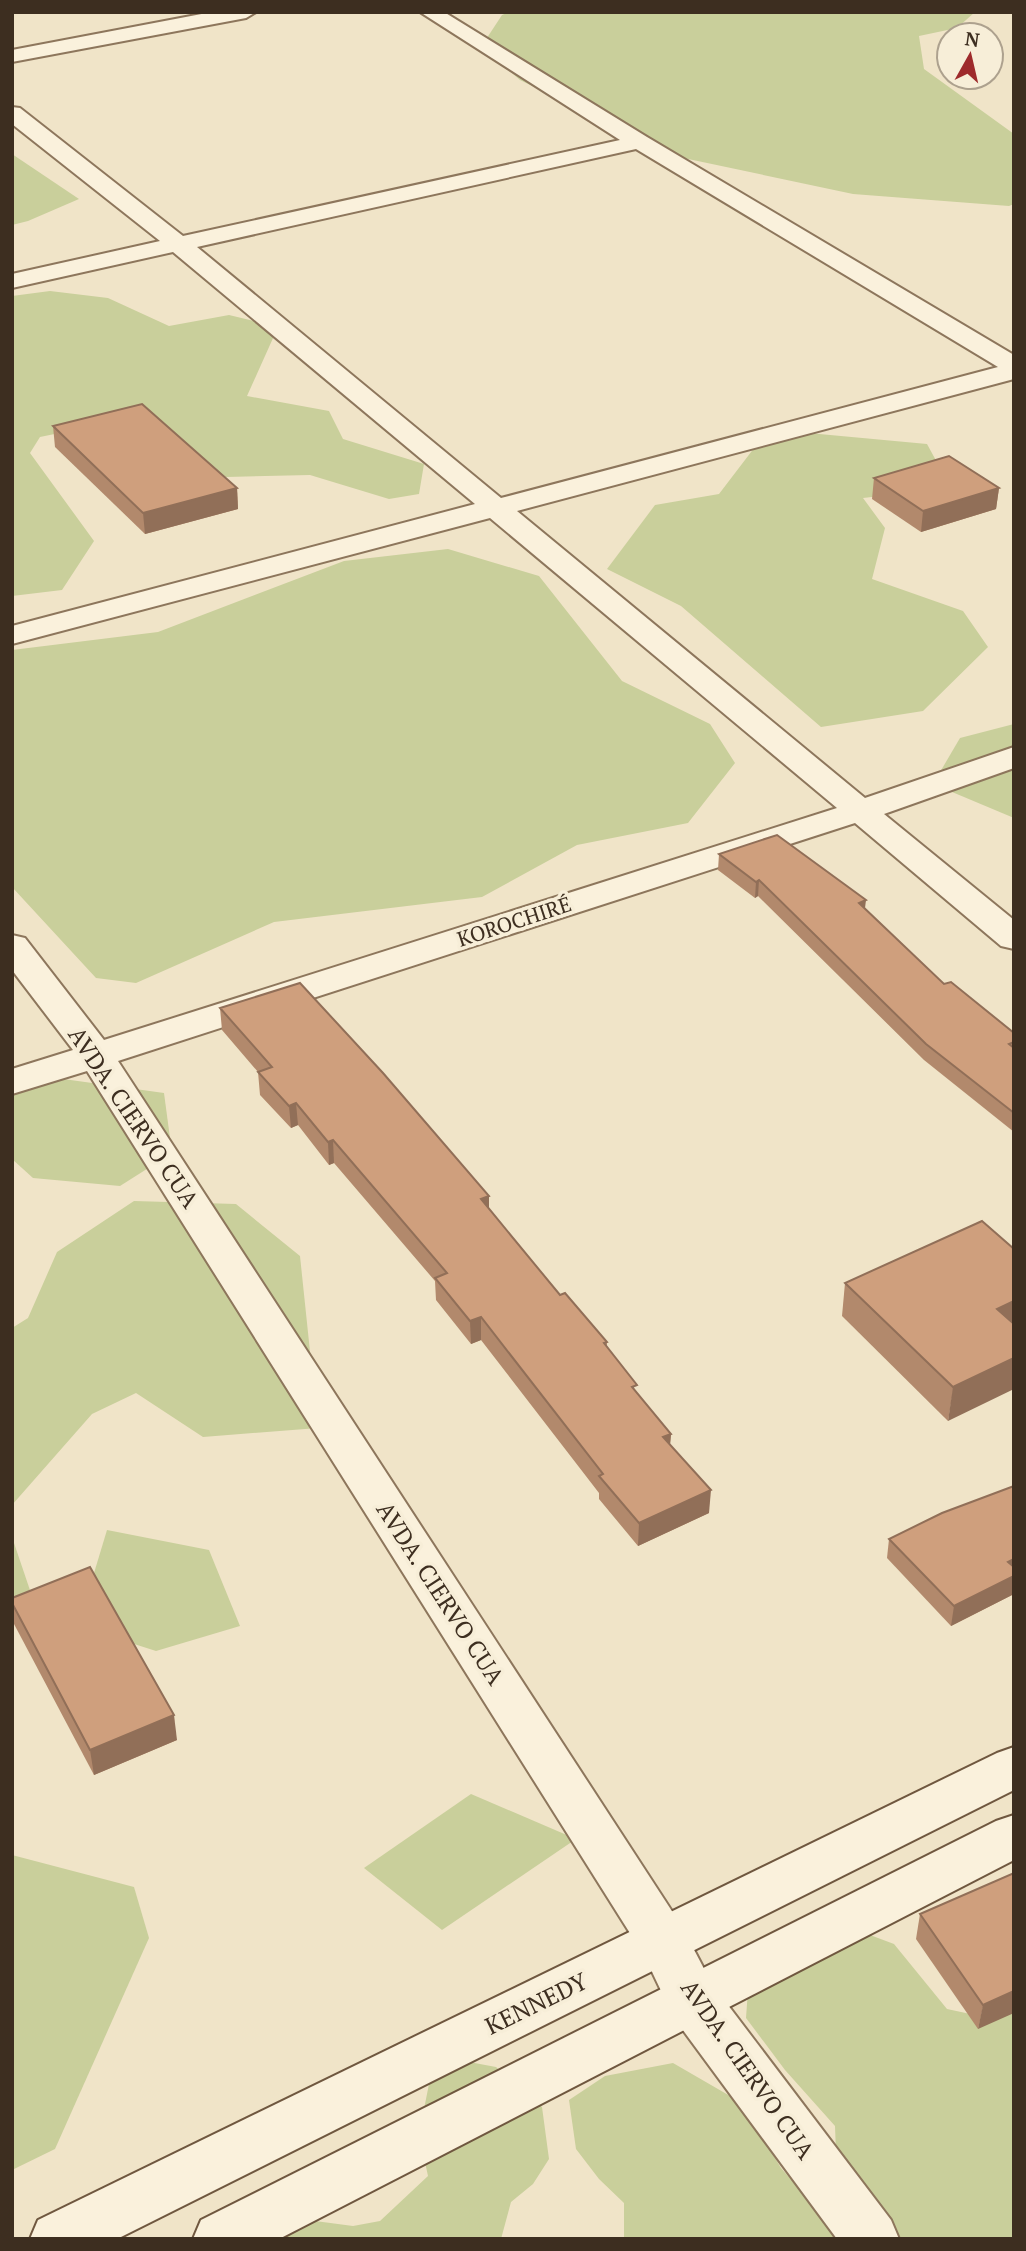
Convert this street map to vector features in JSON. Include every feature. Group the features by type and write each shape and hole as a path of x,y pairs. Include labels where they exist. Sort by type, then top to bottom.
{"street":[{"path":"12,56 246,12"},
{"path":"430,12 639,142 1014,366"},
{"path":"12,113 178,244 1014,938"},
{"path":"12,282 639,142"},
{"path":"12,635 1014,371"},
{"name":"KOROCHIRÉ","path":"12,1082 860,811 1014,757"},
{"name":"AVDA. CIERVO CUA","path":"12,946 96,1055 663,1941 693,2001 871,2239"},
{"name":"KENNEDY","path":"58,2239 1014,1767"},
{"path":"221,2239 1014,1836"}],"green space":[{"path":"509,12 975,12 965,21 935,21 935,33 919,36 924,69 935,77 935,91 954,91 1014,134 1014,204 1009,206 853,194 674,156 520,80 481,47 502,15"},
{"path":"12,154 79,199 12,225"},
{"path":"50,291 108,298 169,326 229,315 278,327 247,396 329,411 343,439 424,464 419,494 389,499 310,475 186,478 98,425 40,437 30,453 94,541 62,590 12,596 12,296"},
{"path":"787,431 927,444 951,488 863,498 885,528 872,579 963,611 988,647 923,711 821,727 681,606 607,569 655,505 719,494 761,439"},
{"path":"448,549 539,576 622,681 710,724 735,763 688,823 577,845 482,897 274,922 136,983 96,978 12,887 12,650 158,632 344,561"},
{"path":"1014,724 1014,818 933,784 960,738"},
{"path":"49,1077 164,1093 172,1153 120,1186 33,1178 12,1159 12,1092"},
{"path":"134,1201 236,1204 300,1256 318,1428 203,1437 136,1393 92,1414 12,1505 12,1328 28,1318 57,1252"},
{"path":"107,1530 209,1550 240,1626 156,1651 78,1626"},
{"path":"12,1537 36,1608 12,1623"},
{"path":"471,1794 576,1839 442,1930 364,1868"},
{"path":"12,1855 134,1887 149,1938 55,2149 12,2170"},
{"path":"846,1926 894,1944 947,2009 989,2018 1014,2008 1014,2239 624,2239 624,2203 599,2179 576,2149 569,2100 605,2076 673,2063 730,2096 781,2168 806,2197 837,2181 835,2126 785,2070 746,2018 749,1976"},
{"path":"453,2059 496,2067 542,2107 549,2159 533,2184 511,2202 501,2239 243,2239 300,2219 353,2226 380,2221 428,2176 419,2134 429,2084"}],"building":[{"path":"142,404 237,488 143,513 53,426"},
{"path":"949,456 999,488 923,511 874,478"},
{"path":"777,835 866,900 859,903 944,984 951,982 1014,1033 1014,1042 1009,1044 1014,1048 1014,1113 926,1044 759,880 756,882 719,854"},
{"path":"300,983 383,1073 489,1196 481,1199 560,1295 565,1293 607,1342 604,1343 637,1385 632,1387 671,1434 663,1437 711,1490 639,1523 599,1476 603,1474 481,1317 470,1321 435,1278 447,1273 333,1140 328,1142 296,1103 289,1106 258,1072 272,1067 220,1008"},
{"path":"982,1221 1014,1249 1014,1301 997,1309 1014,1324 1014,1358 953,1387 845,1283"},
{"path":"1014,1486 1014,1559 1008,1562 1014,1567 1014,1576 954,1606 889,1539 942,1513"},
{"path":"90,1567 174,1715 90,1750 12,1603 12,1598"},
{"path":"1014,1873 1014,1991 983,2005 920,1914"}]}
